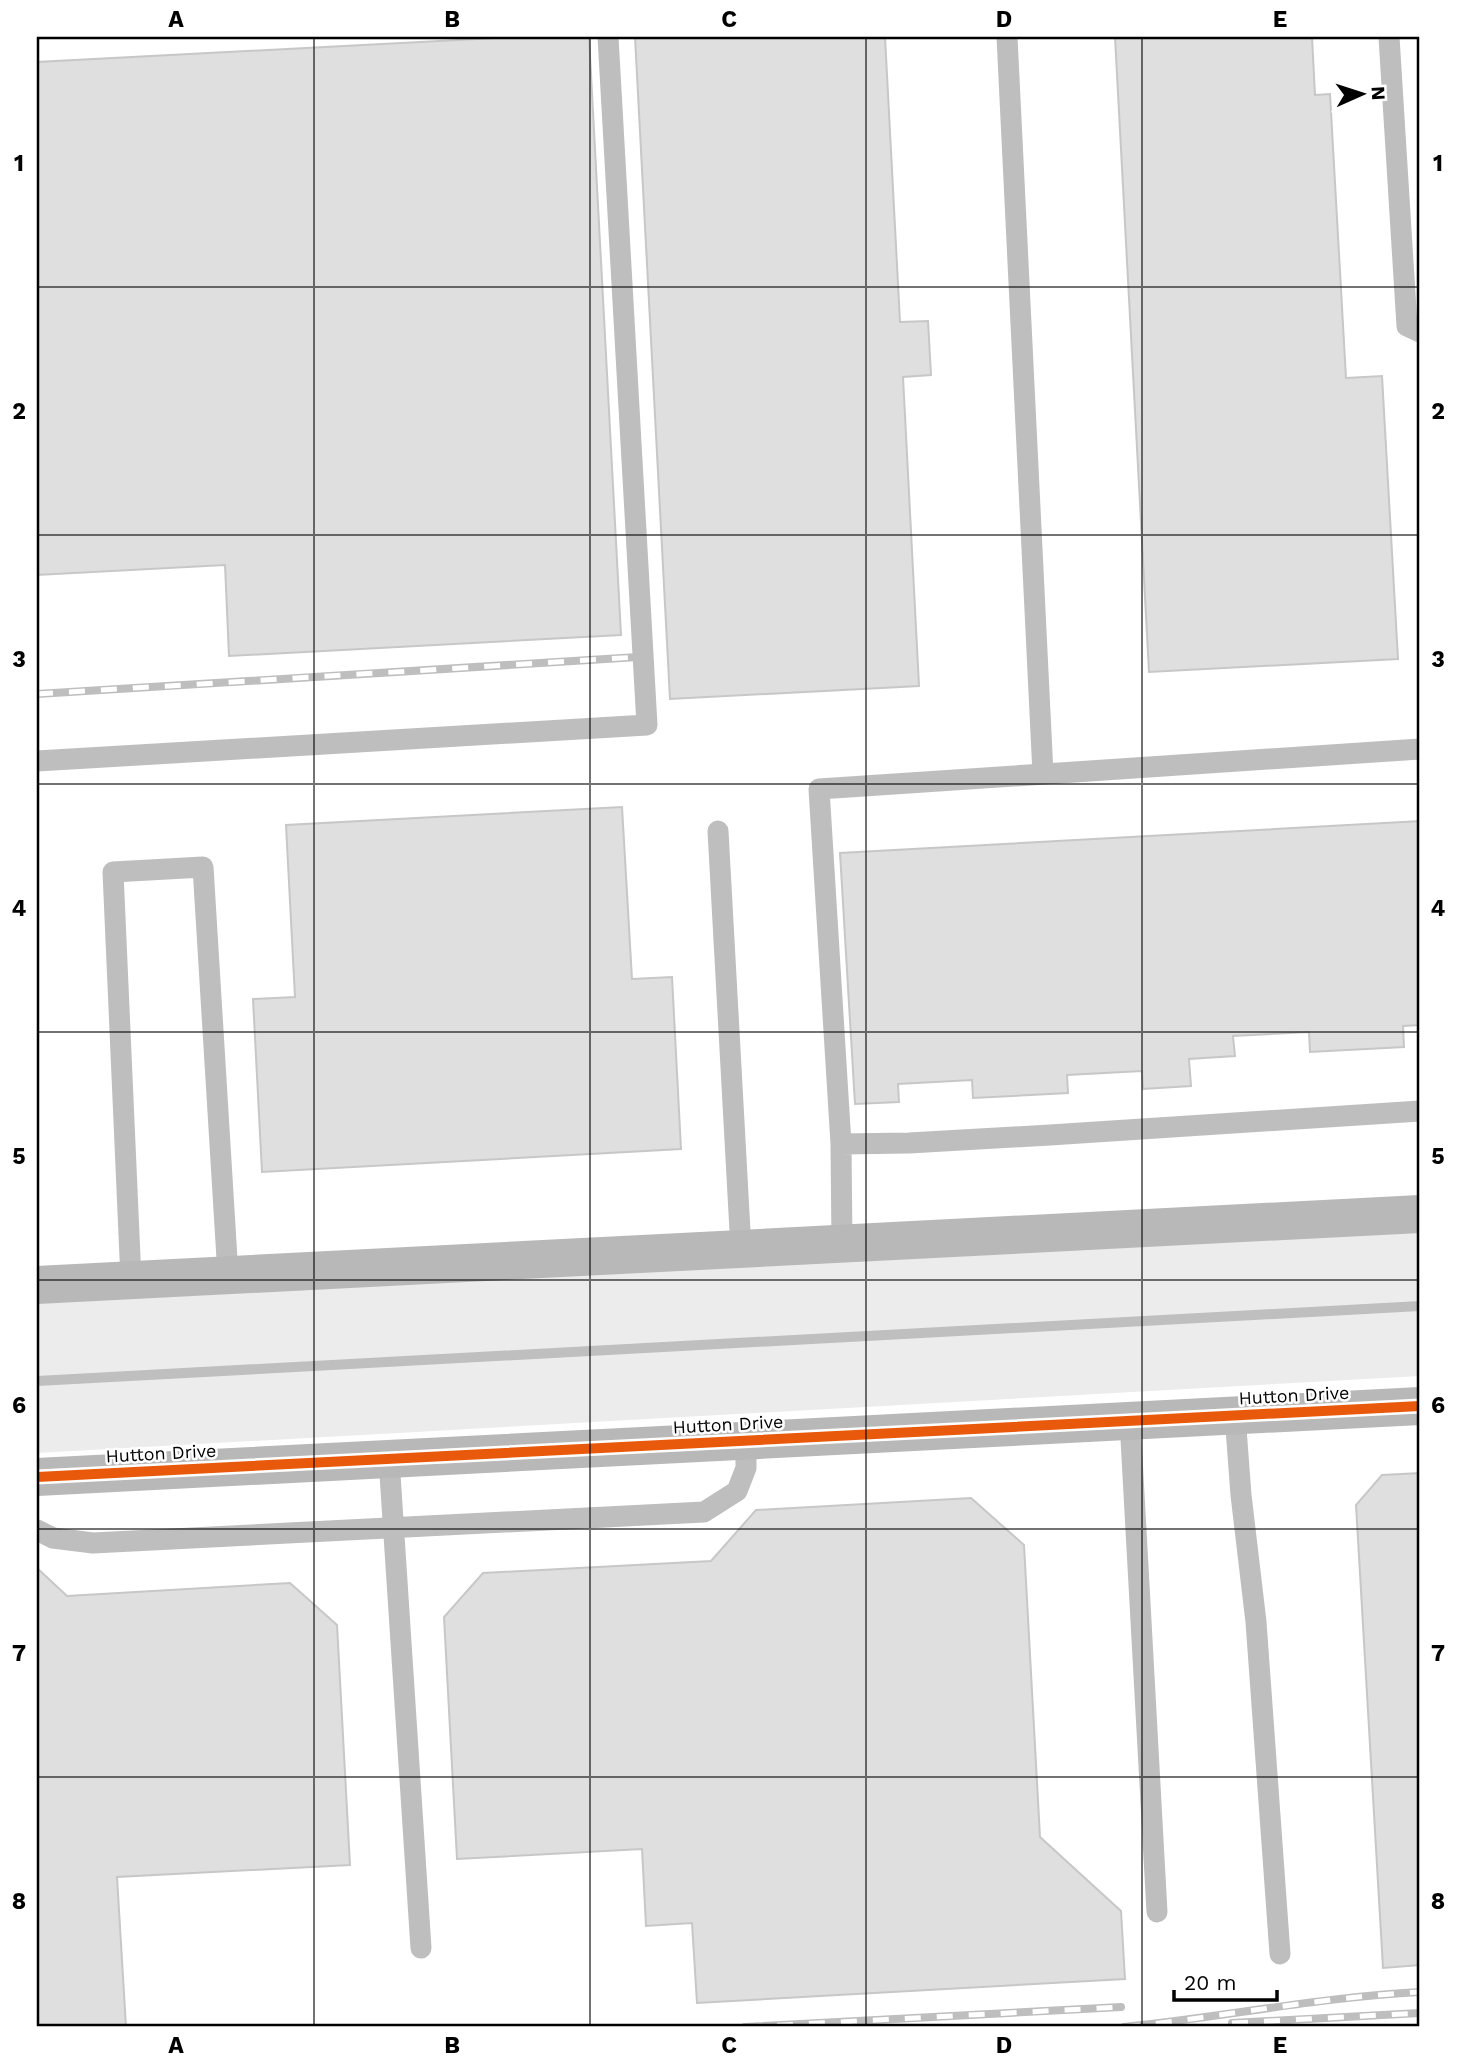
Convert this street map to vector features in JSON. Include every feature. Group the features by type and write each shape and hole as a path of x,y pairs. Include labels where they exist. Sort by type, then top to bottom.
{"street":[{"path":"37,1285 1420,1214"},
{"name":"Hutton Drive","path":"37,1477 1420,1406"}],"lane":[{"path":"37,761 648,725 608,37"},
{"path":"1007,37 1043,774"},
{"path":"1388,37 1407,326 1420,332"},
{"path":"842,1244 841,1144 819,789 1420,748"},
{"path":"718,831 741,1249"},
{"path":"131,1280 113,872 202,867 228,1275"},
{"path":"841,1144 1050,1135 1420,1111"},
{"path":"1235,1415 1256,1622 1280,1954"},
{"path":"1130,1421 1157,1912"},
{"path":"37,1530 53,1538 93,1543 704,1512 737,1491 746,1468 746,1440"},
{"path":"389,1459 421,1948"}],"shaded area":[{"path":"1420,1229 1420,1376 37,1453 37,1302"}],"building":[{"path":"515,37 589,37 621,635 229,656 225,565 37,575 37,62"},
{"path":"635,37 885,37 900,322 928,321 931,375 903,377 919,686 670,699"},
{"path":"1115,37 1312,37 1315,95 1330,94 1346,378 1382,376 1398,659 1149,672"},
{"path":"622,807 632,979 672,977 681,1149 262,1172 253,999 295,997 286,825"},
{"path":"1420,821 1420,1025 1403,1026 1404,1047 1310,1052 1309,1032 1233,1036 1235,1056 1189,1059 1191,1086 1143,1089 1142,1071 1067,1075 1068,1093 973,1098 972,1080 898,1084 899,1102 855,1104 840,853"},
{"path":"1420,1473 1420,1965 1383,1968 1356,1505 1382,1475"},
{"path":"971,1498 1024,1545 1040,1837 1121,1911 1125,1979 697,2003 692,1923 646,1926 642,1849 457,1859 444,1617 483,1573 711,1561 756,1510"},
{"path":"37,1568 67,1596 290,1583 337,1625 350,1865 117,1877 126,2027 37,2027"}],"waterway":[{"path":"37,1381 1420,1306"}],"railway":[{"path":"37,694 638,657"},
{"path":"1124,2027 1346,1998 1420,1992"},
{"path":"745,2027 1121,2007"},
{"path":"1232,2023 1420,2013"}],"cycle path":[{"path":"37,1477 1420,1406"}]}
